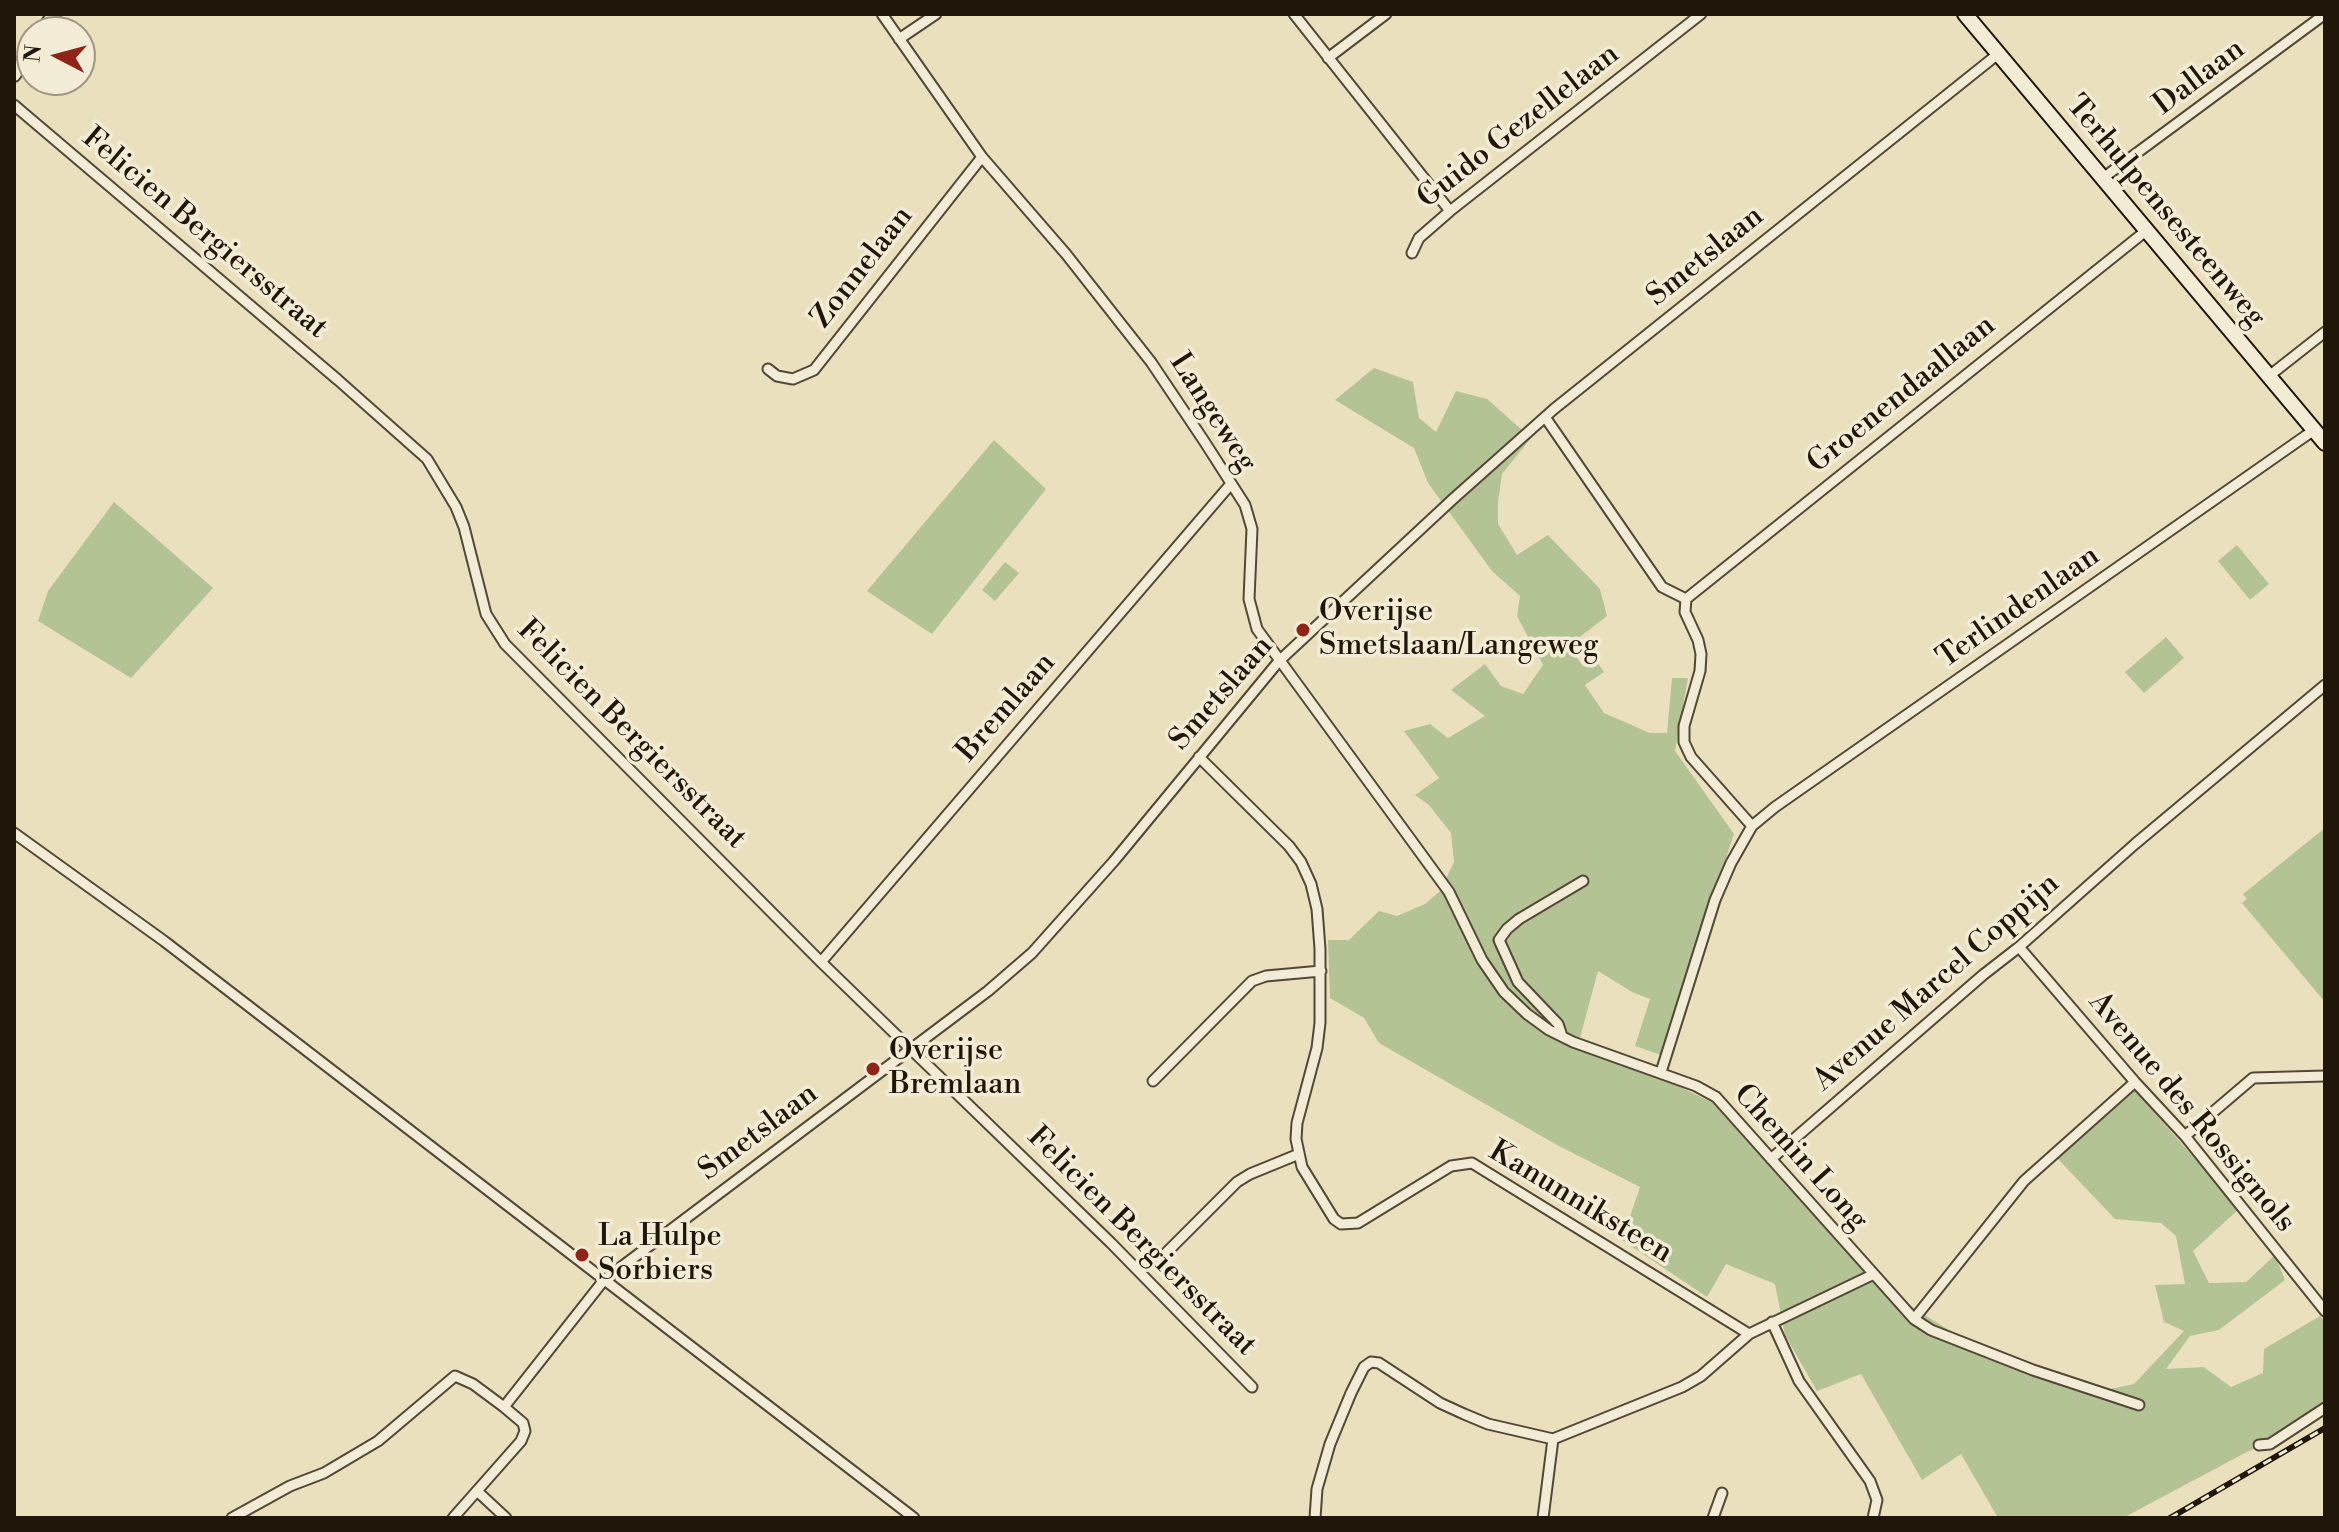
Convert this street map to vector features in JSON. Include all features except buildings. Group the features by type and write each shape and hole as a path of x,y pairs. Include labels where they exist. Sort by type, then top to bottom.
{"main road":[{"name":"Terhulpensesteenweg","path":"1965,14 2325,443"}],"street":[{"name":"Langeweg","path":"882,14 982,157 1066,254 1151,362 1245,505 1252,529 1249,599 1257,629 1430,867"},
{"path":"899,39 936,14"},
{"path":"1294,14 1450,211"},
{"path":"1328,58 1386,14"},
{"name":"Guido Gezellelaan","path":"1412,253 1419,238 1450,211 1701,14"},
{"name":"Dallaan","path":"2103,178 2325,14"},
{"name":"Smetslaan","path":"504,1407 604,1280 988,991 1032,953 1114,861 1279,661 1545,417 1998,54"},
{"name":"Felicien Bergiersstraat","path":"14,105 427,459 456,507 486,614 505,644 821,962 1111,1243 1252,1387"},
{"name":"Zonnelaan","path":"768,369 777,376 793,379 814,370 982,157"},
{"name":"Groenendaallaan","path":"1686,599 2147,230"},
{"path":"2269,376 2325,332"},
{"path":"1545,417 1662,587 1686,599 1685,612 1701,654 1700,671 1684,726 1684,742 1691,757 1752,826 1715,900 1661,1072"},
{"name":"Terlindenlaan","path":"1752,826 2314,430"},
{"name":"Bremlaan","path":"821,962 1230,485"},
{"name":"Avenue Marcel Coppijn","path":"1771,1159 2135,844 2325,685"},
{"name":"Kanunniksteen","path":"1199,757 1289,846 1311,884 1317,909 1321,971 1317,1048 1297,1123 1299,1154 1302,1167 1334,1219 1341,1224 1358,1223 1451,1166 1461,1163 1479,1166 1749,1334"},
{"path":"14,833 164,941 417,1139 914,1518"},
{"name":"Chemin Long","path":"1430,867 1458,906 1482,960 1495,980 1527,1014 1562,1036 1661,1072 1716,1097 1732,1111 1872,1275 1914,1319 1931,1330 2033,1370 2139,1405"},
{"path":"1562,1036 1558,1024 1518,982 1499,940 1519,919 1583,881"},
{"name":"Avenue des Rossignols","path":"2019,947 2185,1136 2325,1311"},
{"path":"1153,1081 1252,981 1266,976 1321,971"},
{"path":"2185,1136 2253,1078 2325,1076"},
{"path":"1914,1319 2024,1181 2135,1082"},
{"path":"1160,1259 1237,1182 1299,1154"},
{"path":"1315,1518 1317,1489 1330,1444 1364,1367 1371,1362 1379,1363 1440,1403 1464,1414 1499,1427 1553,1439 1682,1387 1701,1376 1749,1334 1872,1275"},
{"path":"1772,1322 1799,1381 1870,1481 1878,1507 1873,1518"},
{"path":"232,1518 364,1450 455,1376 504,1407 523,1423 525,1431 521,1441 453,1518"},
{"path":"2259,1445 2270,1444 2325,1408"},
{"path":"1543,1518 1553,1439"},
{"path":"477,1491 506,1518"},
{"path":"1713,1518 1722,1493"}],"green space":[{"path":"1374,368 1413,382 1419,418 1436,432 1456,391 1487,399 1531,438 1502,474 1498,524 1517,555 1548,535 1600,589 1607,616 1568,646 1583,666 1597,662 1604,672 1585,685 1604,713 1650,733 1667,733 1672,678 1688,678 1675,751 1734,834 1661,1055 1635,1046 1650,999 1598,971 1580,1038 1715,1104 1873,1282 1958,1336 2105,1390 2134,1384 2184,1331 2164,1322 2155,1285 2185,1284 2176,1236 2161,1223 2115,1219 2057,1158 2131,1086 2239,1209 2193,1251 2209,1283 2246,1282 2275,1255 2285,1280 2219,1330 2190,1336 2166,1369 2204,1367 2231,1387 2263,1373 2264,1349 2320,1316 2325,1322 2325,1405 2297,1429 2123,1518 1998,1518 1961,1454 1922,1480 1861,1374 1817,1391 1785,1335 1775,1284 1726,1264 1707,1297 1622,1240 1640,1187 1557,1145 1379,1043 1364,1018 1330,998 1328,940 1349,940 1379,911 1397,916 1425,904 1440,891 1454,862 1451,833 1429,805 1415,795 1439,778 1404,731 1430,724 1448,738 1485,716 1451,690 1485,664 1501,686 1523,694 1543,665 1517,616 1520,596 1492,571 1428,483 1414,448 1335,400"},
{"path":"994,440 1046,489 932,634 867,591"},
{"path":"114,502 213,588 131,678 38,621 48,591"},
{"path":"2237,545 2269,584 2250,600 2218,561"},
{"path":"1005,562 1019,573 995,601 982,590"},
{"path":"2166,637 2184,658 2144,693 2125,672"},
{"path":"2325,828 2325,1002 2242,903 2247,899 2243,894"}],"railway":[{"path":"2170,1518 2325,1428"}],"place":[{"name":"Overijse Smetslaan/Langeweg","path":"1303,630"},
{"name":"Overijse Bremlaan","path":"873,1069"},
{"name":"La Hulpe Sorbiers","path":"582,1255"}]}
